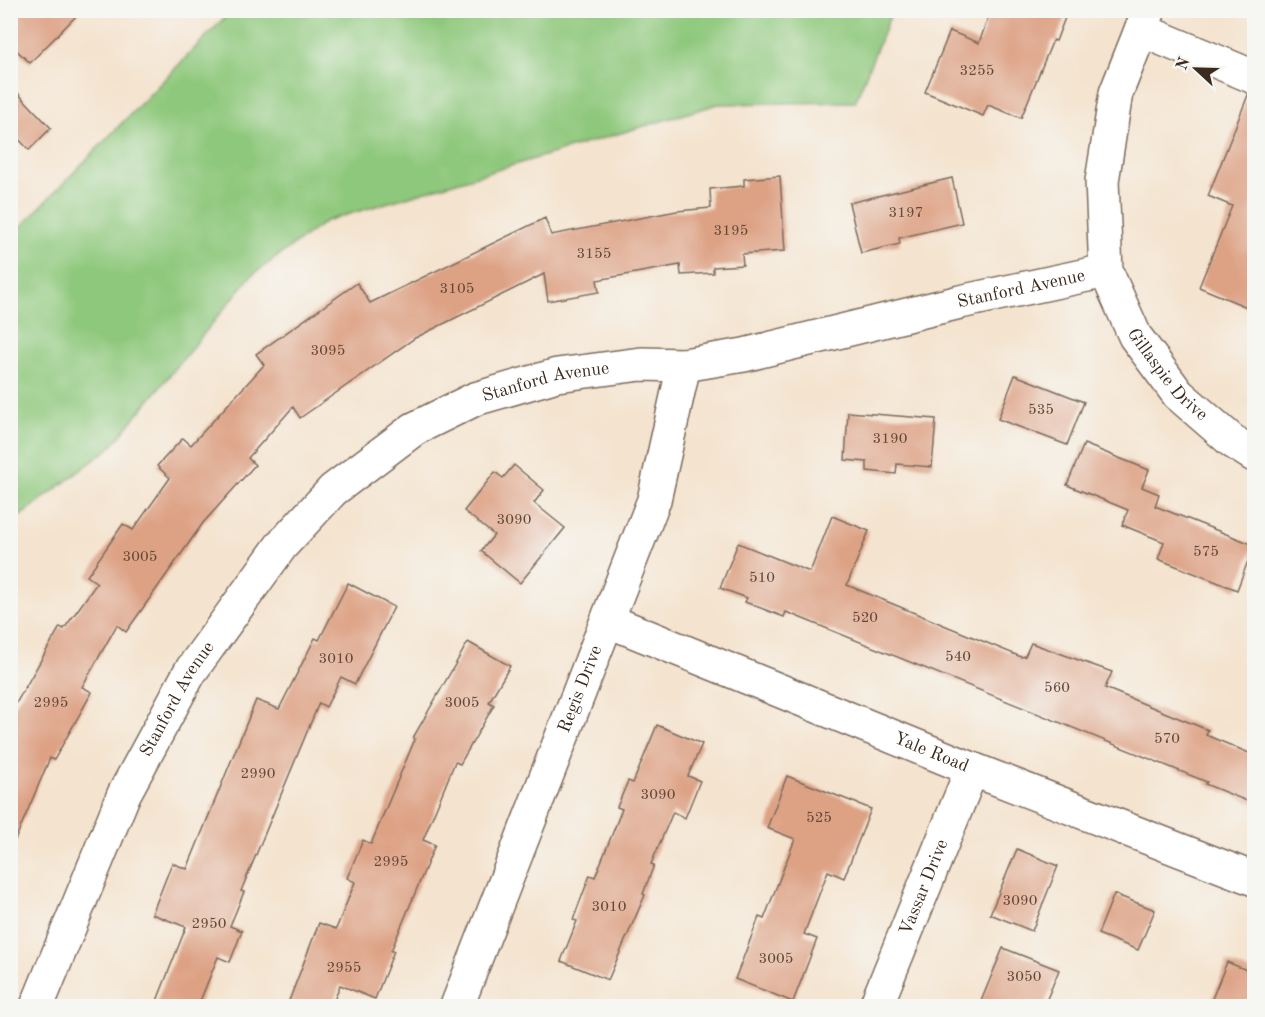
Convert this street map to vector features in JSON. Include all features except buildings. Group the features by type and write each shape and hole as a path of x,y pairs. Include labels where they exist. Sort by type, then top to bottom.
{"street":[{"path":"1145,20 1254,77"},
{"name":"Stanford Avenue","path":"37,1006 124,794 190,672 281,546 333,490 414,429 475,399 557,375 641,364 684,365 744,355 960,302 1106,271 1102,181 1116,93 1145,20"},
{"name":"Gillaspie Drive","path":"1106,271 1135,336 1178,394 1232,441 1254,455"},
{"name":"Regis Drive","path":"457,1006 609,621 654,500 684,365"},
{"name":"Yale Road","path":"609,621 972,769 1254,879"},
{"name":"Vassar Drive","path":"876,1006 972,769"}],"green space":[{"path":"232,10 892,11 855,102 718,104 326,221 251,276 111,447 11,523 11,237"}]}
